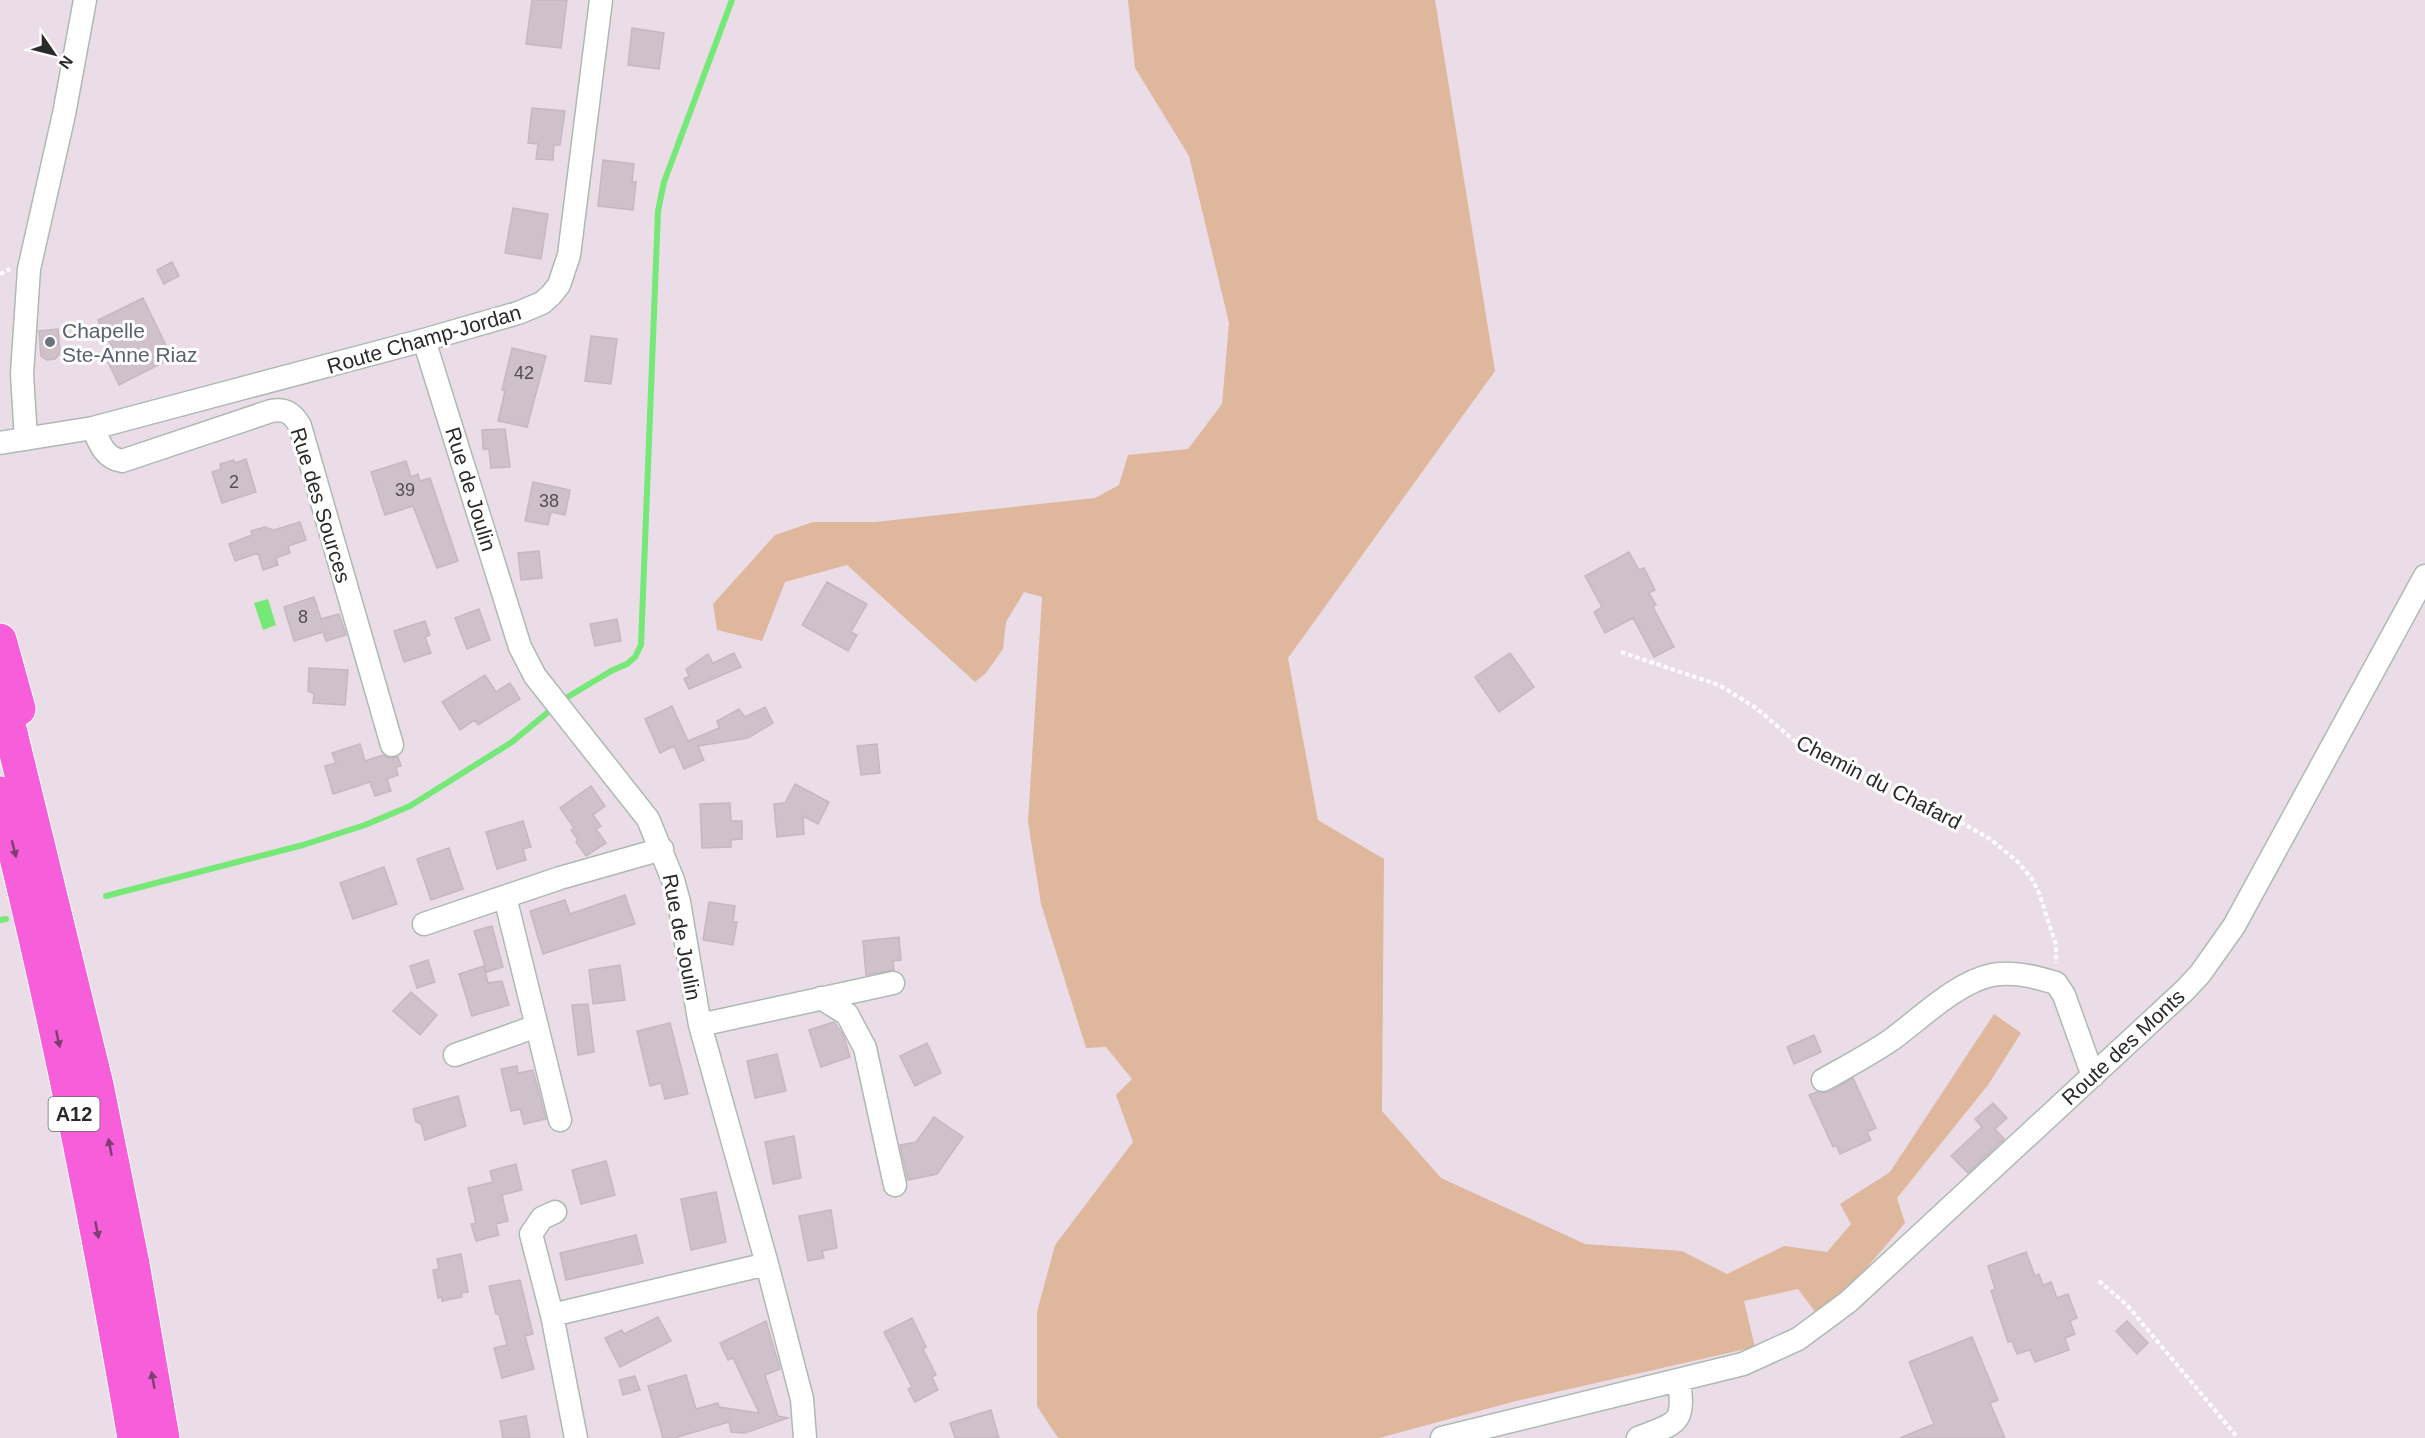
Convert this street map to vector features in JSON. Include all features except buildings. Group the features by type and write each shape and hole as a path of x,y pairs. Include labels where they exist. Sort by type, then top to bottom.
{"highway":[{"path":"0,640 63,888 65,952"},
{"name":"A12","path":"0,688 97,1085 163,1438"},
{"name":"A12","path":"0,793 45,977 74,1113 105,1268 134,1438"}],"street":[{"path":"26,439 22,374 29,268 64,114 85,0"},
{"name":"Route Champ-Jordan","path":"0,443 93,428 424,340 531,309 542,303 559,285 569,255 601,0"},
{"name":"Rue de Joulin","path":"424,340 520,647 535,676 555,703 638,804 653,828 662,849 680,902 700,1025 802,1399 805,1438"},
{"name":"Rue des Sources","path":"93,428 106,453 111,458 122,461 271,411 283,410 292,415 300,426 392,745"},
{"name":"Route des Monts","path":"1442,1438 1679,1380 1762,1357 1812,1330 1848,1302 2200,974 2234,927 2425,576"},
{"path":"424,924 662,849"},
{"path":"505,897 560,1120"},
{"path":"1823,1080 1864,1057 1958,990 1983,977 2007,974 2056,983 2066,1000 2093,1076"},
{"path":"700,1025 893,983"},
{"path":"821,998 847,1014 865,1048 895,1185"},
{"path":"454,1054 537,1026"},
{"path":"555,1212 542,1218 531,1233 552,1315 576,1438"},
{"path":"552,1315 767,1264"},
{"path":"1638,1438 1668,1425 1680,1416 1682,1405 1679,1380"}],"path":[{"name":"Chemin du Chafard","path":"1621,652 1719,685 1756,708 1797,742 1957,820 2004,850 2025,870 2039,893 2056,945 2056,983"},
{"path":"2099,1281 2127,1305 2238,1438"}],"shaded area":[{"path":"1128,0 1435,0 1495,371 1288,658 1318,820 1384,859 1382,1111 1441,1178 1585,1244 1682,1251 1727,1274 1784,1246 1827,1252 1851,1224 1840,1204 1890,1172 1994,1014 2021,1033 1988,1085 1897,1198 1905,1223 1846,1292 1816,1313 1798,1289 1744,1301 1755,1347 1516,1401 1379,1438 1058,1438 1037,1406 1037,1312 1055,1245 1133,1142 1116,1095 1132,1079 1106,1047 1086,1048 1041,904 1028,822 1042,597 1024,592 1006,622 1003,649 986,673 975,682 847,565 785,582 762,641 717,630 713,604 775,535 813,522 875,522 1095,498 1119,485 1128,455 1188,449 1222,404 1229,323 1189,156 1135,68"},
{"path":"268,599 276,625 263,630 254,603"}],"waterway":[{"path":"561,701 627,664 635,657 641,645 658,211 664,182 732,0"},
{"path":"106,896 303,845 365,825 410,806 512,742 553,708"},
{"path":"0,920 6,919"}],"place":[{"name":"Chapelle Ste-Anne Riaz","path":"50,342"}]}
